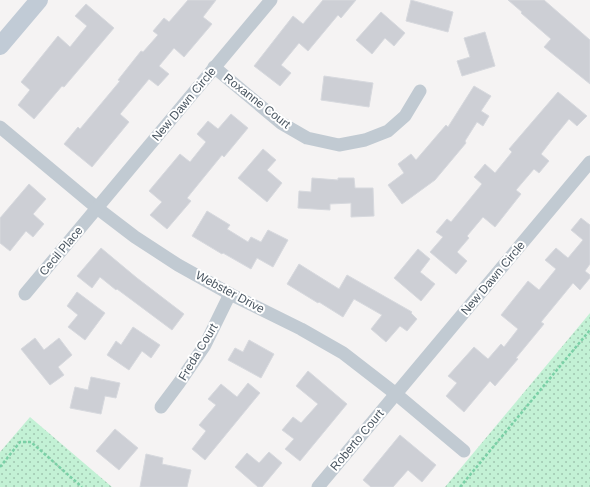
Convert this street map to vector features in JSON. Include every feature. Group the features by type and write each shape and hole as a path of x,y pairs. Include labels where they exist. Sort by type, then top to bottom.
{"street":[{"path":"0,46 39,0"},
{"name":"New Dawn Circle","path":"98,208 270,0"},
{"name":"Roxanne Court","path":"214,67 281,122 307,138 339,144 365,140 388,131 406,116 420,92"},
{"name":"Webster Drive","path":"0,126 98,208 141,241 178,265 230,294 301,329 343,353 396,394 464,451"},
{"name":"New Dawn Circle","path":"396,394 590,162"},
{"name":"Cecil Place","path":"25,294 98,208"},
{"name":"Freda Court","path":"161,407 205,345 230,294"},
{"name":"Roberto Court","path":"318,487 396,394"}],"path":[{"path":"460,487 590,330"},
{"path":"0,468 20,442 31,442 82,487"}],"green space":[{"path":"590,313 590,487 445,487"},
{"path":"30,417 112,487 0,487 0,452"}],"building":[{"path":"188,0 216,0 203,17 212,24 184,57 174,48 159,66 169,74 158,86 149,79 120,114 129,122 92,167 64,144 78,127 80,129 120,81 118,80 141,51 143,52 158,35 153,31 164,18 169,22"},
{"path":"323,0 356,0 341,18 338,15 308,51 299,43 281,65 291,73 280,86 254,66 293,16 303,24"},
{"path":"411,0 453,12 448,32 406,21"},
{"path":"508,0 544,0 590,40 590,84 544,47 551,39"},
{"path":"86,4 114,28 64,87 62,86 34,119 18,105 30,90 21,82 58,36 70,47 87,26 75,16"},
{"path":"381,12 405,33 394,46 385,38 372,54 356,40"},
{"path":"485,32 495,66 462,76 457,61 470,57 464,38"},
{"path":"324,76 373,83 369,107 321,100"},
{"path":"474,86 491,96 481,111 489,116 483,126 477,122 465,141 466,143 435,180 402,204 388,185 404,173 398,164 411,154 416,160 446,125 448,127"},
{"path":"558,92 587,116 577,126 569,119 541,154 549,161 539,173 534,169 516,190 521,194 495,227 483,217 467,236 469,238 457,252 467,261 456,274 430,252 443,237 436,232 447,219 451,222 482,184 474,177 485,164 495,173 512,152 509,149"},
{"path":"231,114 248,128 224,157 222,155 187,198 191,201 167,229 150,215 162,202 149,191 180,154 190,162 206,142 197,134 208,121 218,129"},
{"path":"263,149 276,160 267,170 282,183 267,202 238,178"},
{"path":"312,178 338,180 338,178 354,178 355,188 373,188 374,216 351,217 351,203 330,204 330,210 298,208 299,191 311,192"},
{"path":"29,184 46,199 33,214 44,224 33,237 26,231 10,251 0,243 0,218"},
{"path":"207,211 230,225 227,229 248,242 251,237 261,242 268,230 288,240 273,267 257,258 251,269 192,236"},
{"path":"581,218 590,225 590,264 585,271 590,275 590,278 580,290 573,283 541,322 544,324 516,358 518,359 495,386 490,381 464,412 446,396 457,383 448,376 474,347 488,359 501,344 504,347 518,329 501,315 528,281 539,290 556,269 545,260 556,248 568,258 583,240 571,230"},
{"path":"101,248 184,314 172,330 100,277 92,288 77,276"},
{"path":"418,249 430,259 420,272 435,284 421,301 394,278"},
{"path":"299,264 339,289 347,275 412,312 411,313 417,319 407,331 400,326 386,342 371,329 382,315 354,299 343,317 287,284"},
{"path":"77,292 105,313 85,340 68,327 78,315 67,306"},
{"path":"133,327 160,345 151,358 142,351 129,370 107,355 116,341 121,345"},
{"path":"35,338 44,350 59,338 72,355 58,367 64,375 50,385 21,349"},
{"path":"249,340 274,354 261,378 228,360 235,348 243,352"},
{"path":"308,371 347,404 300,461 285,449 294,439 282,430 293,417 301,423 318,404 296,386"},
{"path":"91,377 120,383 116,398 105,396 101,414 70,408 75,387 88,390"},
{"path":"248,383 260,393 205,460 192,449 206,431 199,425 216,405 208,399 221,384 237,397"},
{"path":"115,429 138,448 119,470 96,451"},
{"path":"400,435 436,465 422,482 408,470 393,487 371,487 363,480"},
{"path":"269,452 282,463 262,487 258,487 235,467 247,453 259,463"},
{"path":"146,454 163,458 162,464 191,470 187,487 140,487"}]}
